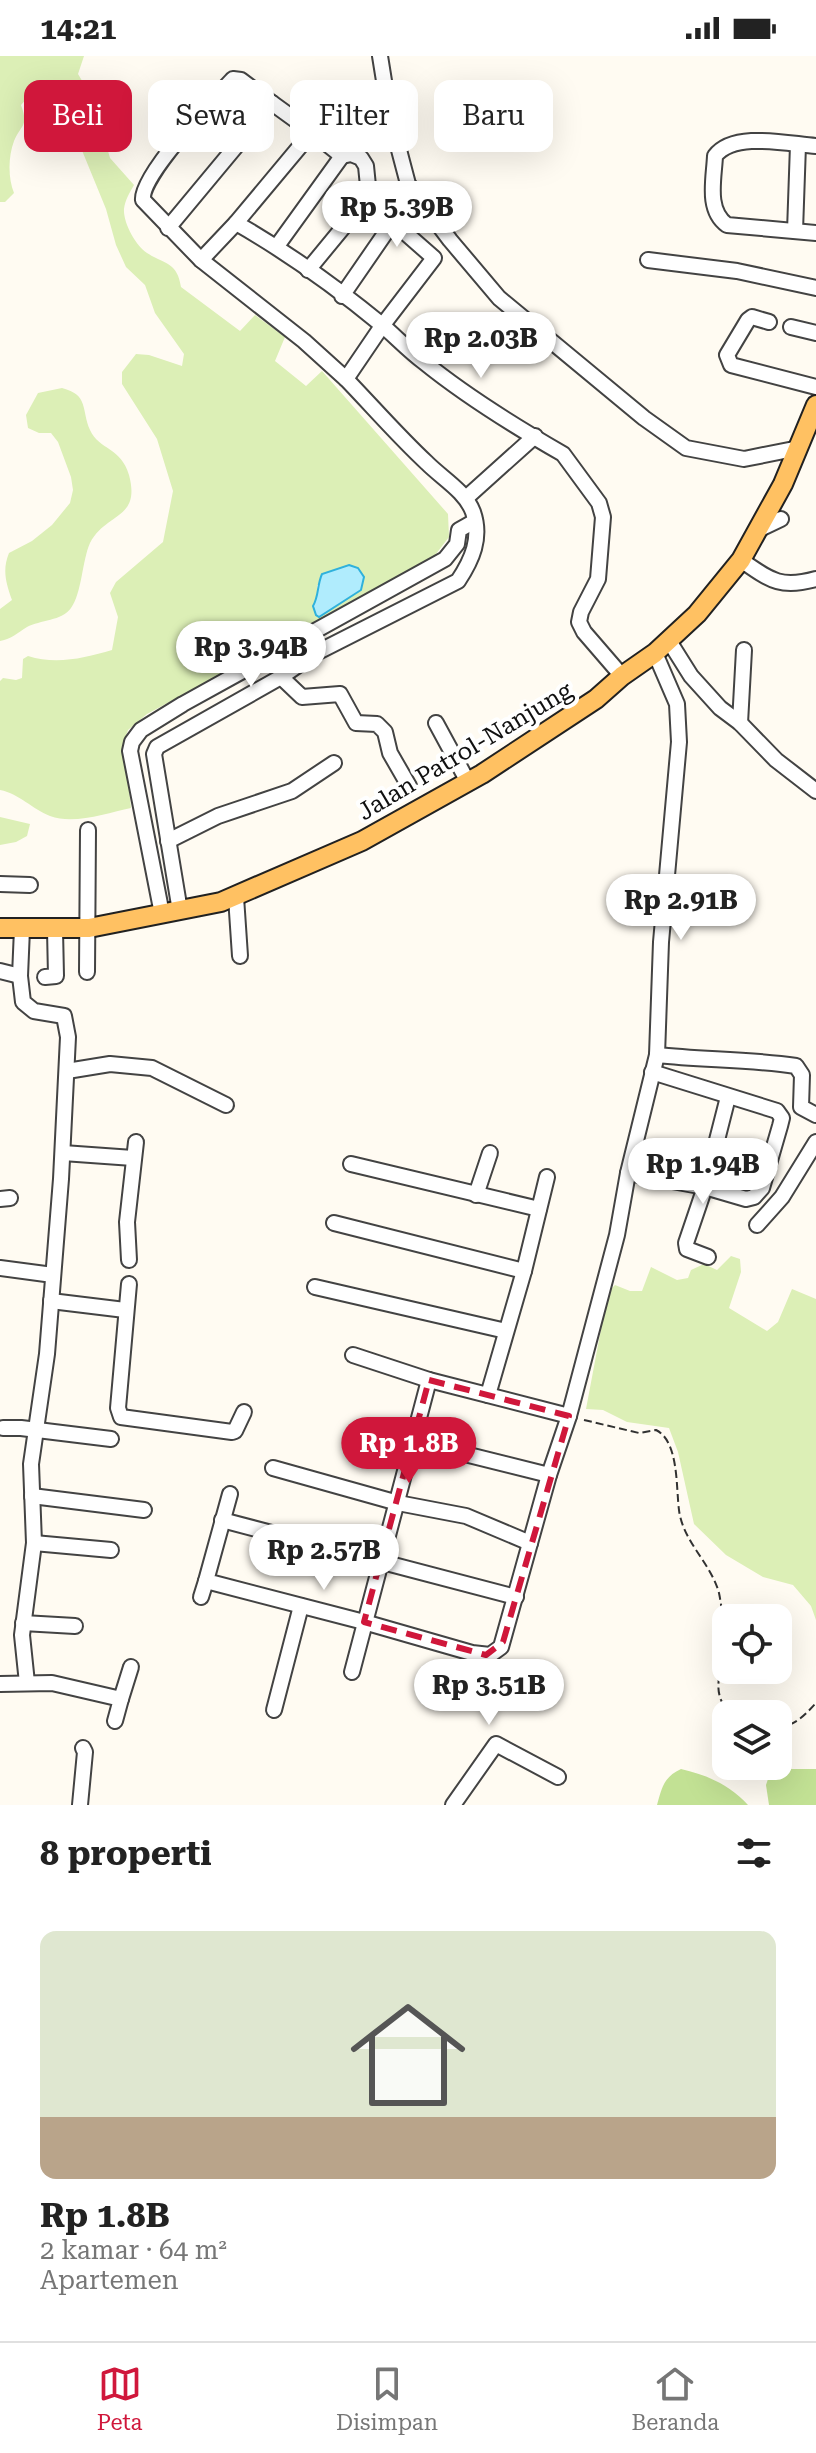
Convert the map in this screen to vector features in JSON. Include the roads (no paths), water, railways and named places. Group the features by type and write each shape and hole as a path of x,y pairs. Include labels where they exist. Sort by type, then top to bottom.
{"main road":[{"name":"Jalan Patrol-Nanjung","path":"0,928 89,928 236,897 362,841 468,782 596,699 662,647 722,587 758,530 799,448 816,405"}],"street":[{"path":"380,56 389,112 408,184 499,298 644,418 686,448 744,459 799,448"},
{"path":"816,146 773,140 722,148 715,156 713,204 721,221 727,225 816,233"},
{"path":"795,231 798,145"},
{"path":"169,152 142,191 143,200 201,260 304,341 346,379 427,463 466,498 475,521 476,544 458,581 314,654 281,677 155,750 168,841 171,912"},
{"path":"168,228 231,152"},
{"path":"201,260 295,152"},
{"path":"337,152 342,156"},
{"path":"277,246 342,156 351,154 361,158 366,166 369,196 434,258 346,379"},
{"path":"308,270 369,196"},
{"path":"342,296 393,222"},
{"path":"236,223 277,246 382,326 424,363 563,454 574,465 599,503 603,531 598,579 579,622 622,676"},
{"path":"648,260 737,271 816,288"},
{"path":"769,322 752,317 748,320 727,355 731,365 816,387"},
{"path":"791,327 816,333"},
{"path":"466,498 535,436"},
{"path":"758,530 781,519"},
{"path":"171,912 130,751 132,742 141,730 445,559 457,544 459,530 475,521"},
{"path":"741,560 778,582 796,584 816,579"},
{"path":"662,647 720,708 740,723 776,760 816,791"},
{"path":"206,1581 472,1653 490,1655 501,1647 549,1475 569,1416 617,1235 628,1173 657,1055 661,942 679,742 677,704 662,647"},
{"path":"740,723 744,650"},
{"path":"281,677 302,697 340,694 356,723 377,724 385,732 390,753 409,786"},
{"path":"436,723 468,782"},
{"path":"168,841 218,816 296,788 334,763"},
{"path":"87,972 88,830"},
{"path":"0,884 30,885"},
{"path":"236,897 240,956"},
{"path":"22,929 20,976 23,1002 34,1011 64,1016 68,1037 63,1153 51,1301 31,1464 34,1543 23,1623 27,1683"},
{"path":"45,977 56,976 55,930"},
{"path":"0,971 20,976"},
{"path":"657,1055 796,1066 802,1075 801,1107 816,1115"},
{"path":"67,1071 110,1064 156,1069 174,1081 213,1096 226,1105"},
{"path":"628,1173 705,1187 746,1199 754,1197 762,1188 782,1118 781,1114 652,1072"},
{"path":"708,1257 691,1252 686,1243 705,1187 728,1097"},
{"path":"129,1260 127,1222 137,1162 136,1142"},
{"path":"757,1225 782,1197 816,1142"},
{"path":"63,1153 137,1162"},
{"path":"476,1195 490,1153"},
{"path":"351,1164 539,1209"},
{"path":"769,1168 798,1170"},
{"path":"488,1395 547,1177"},
{"path":"334,1223 524,1271"},
{"path":"0,1268 53,1275"},
{"path":"129,1284 118,1408 121,1417 232,1432 244,1412"},
{"path":"315,1287 506,1331"},
{"path":"51,1301 125,1310"},
{"path":"353,1355 429,1380 569,1416"},
{"path":"352,1672 429,1380"},
{"path":"3,1428 111,1439"},
{"path":"360,1428 549,1475"},
{"path":"273,1468 398,1503 466,1516 530,1543"},
{"path":"201,1597 230,1494"},
{"path":"32,1496 144,1510"},
{"path":"222,1520 516,1597"},
{"path":"34,1543 111,1550"},
{"path":"274,1710 301,1606"},
{"path":"23,1623 75,1626"},
{"path":"115,1721 131,1667"},
{"path":"0,1684 52,1683 121,1699"},
{"path":"453,1805 496,1744 558,1777"},
{"path":"80,1805 83,1748"}],"water":[{"path":"349,565 358,568 364,577 361,590 319,617 313,606 322,574"}]}
